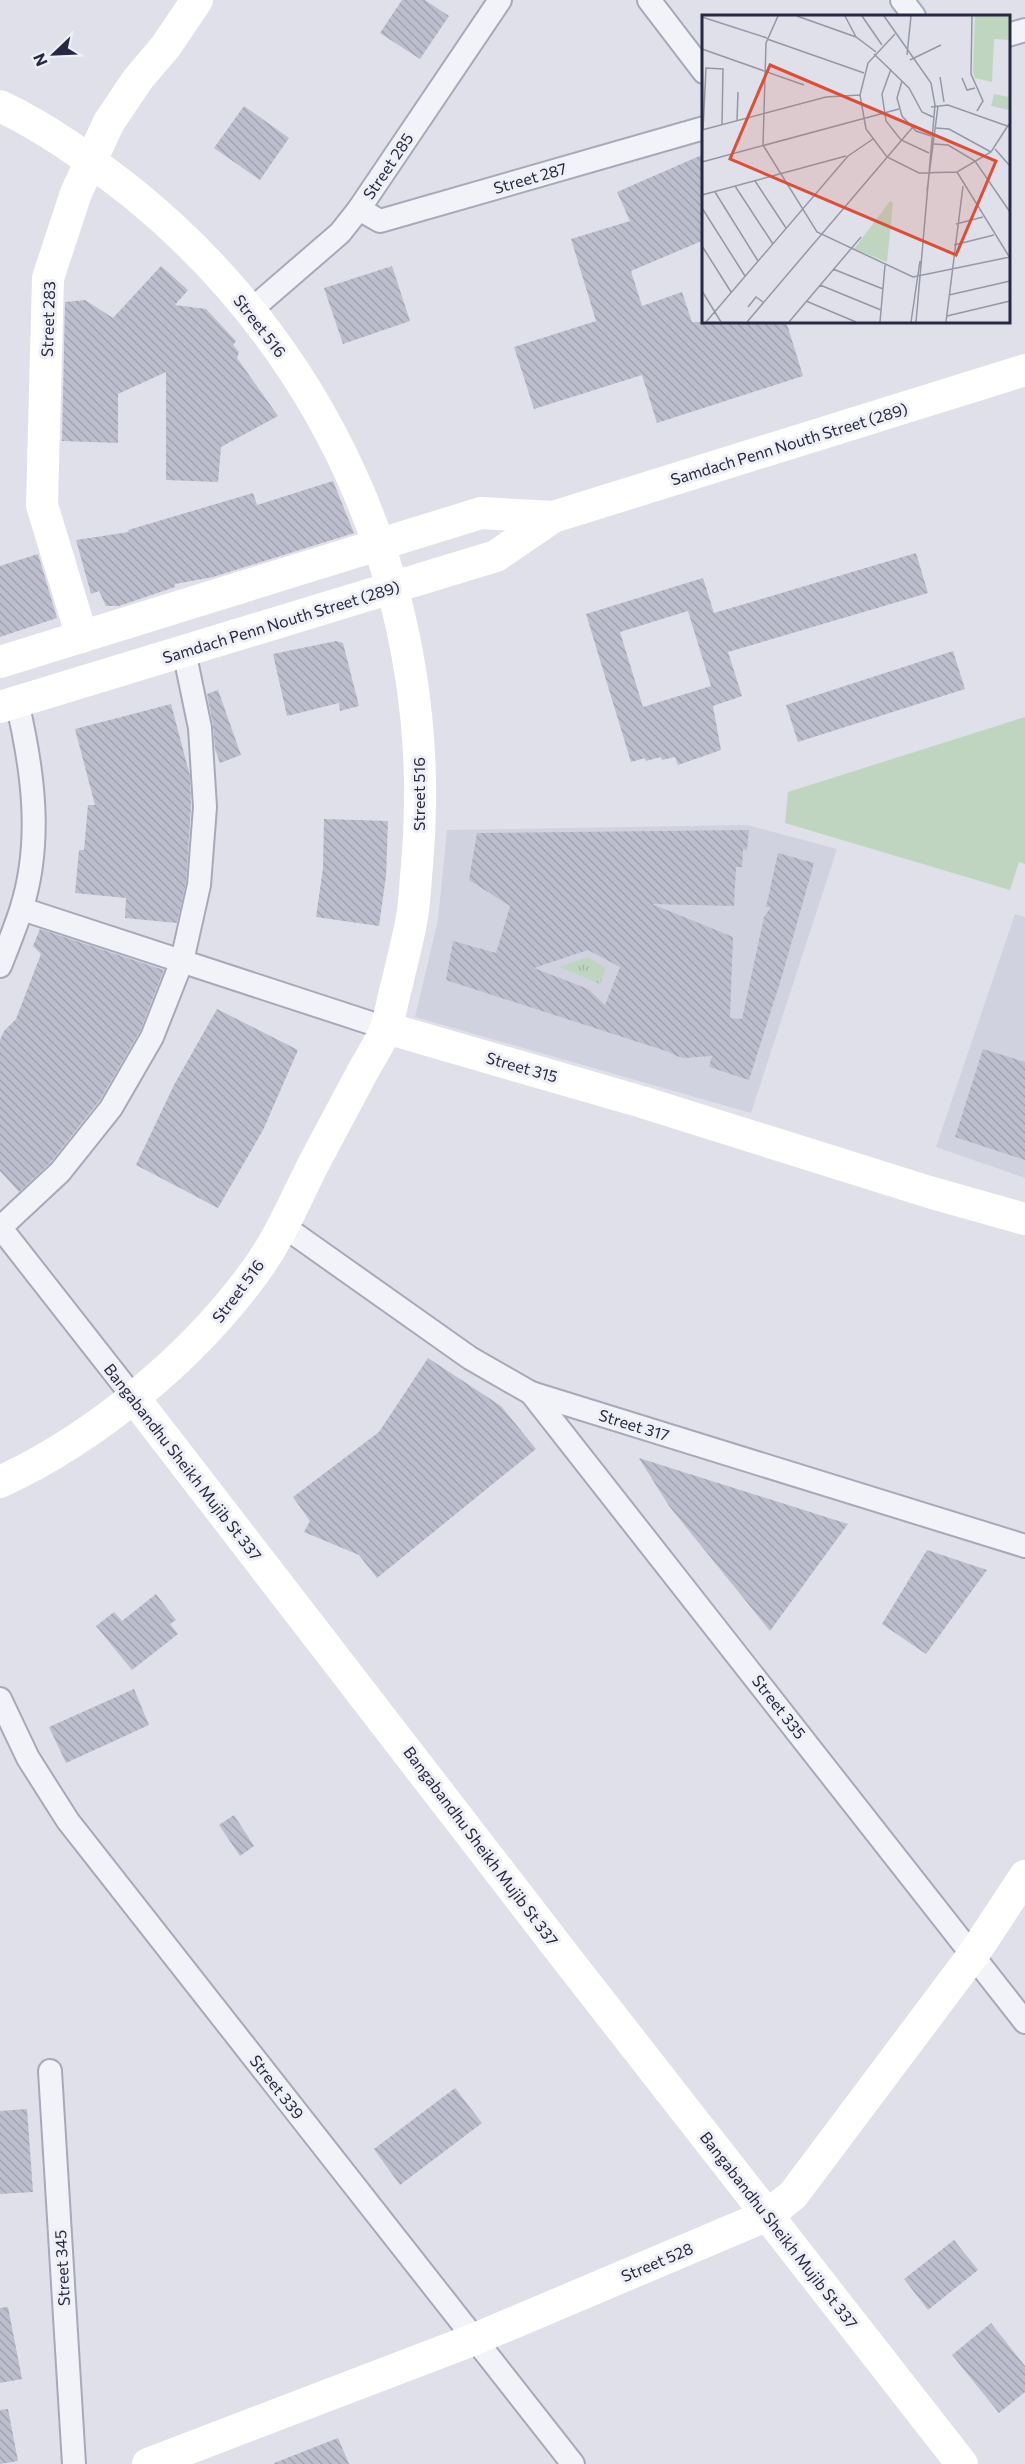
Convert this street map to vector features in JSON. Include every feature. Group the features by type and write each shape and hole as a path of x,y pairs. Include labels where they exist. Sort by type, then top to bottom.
{"street":[{"name":"Street 283","path":"82,636 42,505 48,278 76,193 109,122 197,0"},
{"name":"Street 285","path":"250,310 340,233 359,209 500,0"},
{"path":"649,0 702,69"},
{"path":"902,0 913,15"},
{"path":"1010,34 1025,30"},
{"name":"Street 516","path":"0,106 91,160 172,226 250,310 290,365 325,422 355,482 393,588 410,662 417,716 421,814 412,918 386,1028 257,1270 213,1325 134,1398 34,1467 0,1482"},
{"name":"Street 287","path":"359,209 380,220 702,130"},
{"name":"Samdach Penn Nouth Street (289)","path":"9,704 496,556 553,517 1025,370"},
{"name":"Samdach Penn Nouth Street (289)","path":"0,662 481,513 553,517"},
{"path":"0,1228 60,1172 111,1108 152,1037 182,961 199,885 206,807 200,728 184,651"},
{"path":"0,966 22,909 32,858 34,806 29,753 9,704"},
{"name":"Street 315","path":"22,909 386,1028 642,1102 929,1192 1025,1219"},
{"name":"Street 317","path":"282,1225 470,1358 531,1393 1025,1546"},
{"name":"Bangabandhu Sheikh Mujib St 337","path":"0,1228 962,2464"},
{"name":"Street 335","path":"531,1393 1025,2022"},
{"name":"Street 339","path":"0,1699 28,1758 68,1821 573,2464"},
{"name":"Street 528","path":"148,2464 474,2339 768,2215 793,2195 973,1955 1025,1876"},
{"name":"Street 345","path":"50,2071 74,2464"}],"shaded area":[{"path":"747,825 837,849 751,1113 415,1017 438,920 447,830"},
{"path":"1015,914 1025,917 1025,1178 936,1147"}],"green space":[{"path":"1025,717 1025,864 1019,862 1010,890 785,823 788,792"},
{"path":"588,957 606,968 600,984 559,967"}],"building":[{"path":"402,0 425,0 449,16 420,59 380,33"},
{"path":"244,106 289,138 260,180 214,148"},
{"path":"702,155 702,241 631,271 642,306 682,292 692,322 786,322 803,376 657,423 642,375 534,409 514,347 596,321 571,239 630,221 617,192"},
{"path":"161,266 188,290 175,305 206,309 236,341 233,345 239,352 237,358 278,416 221,447 218,482 166,480 166,372 118,394 118,443 62,441 65,302 85,300 113,318"},
{"path":"392,266 410,321 343,344 324,288"},
{"path":"333,481 354,533 213,577 175,584 175,587 119,606 106,606 99,591 91,594 76,540 129,532 128,530 253,493 257,505"},
{"path":"916,553 928,593 728,652 742,696 713,706 721,750 678,765 675,757 662,760 661,757 646,761 645,758 631,762 586,614 703,578 714,613","holes":["688,611 711,686 643,707 620,632"]},
{"path":"38,554 57,618 0,637 0,566"},
{"path":"336,641 343,643 359,706 340,711 339,703 287,716 273,654"},
{"path":"953,651 965,689 798,742 786,705"},
{"path":"218,690 241,755 220,763 215,749 207,694"},
{"path":"171,704 190,776 191,807 186,883 177,923 125,918 126,898 75,893 79,850 84,850 88,805 95,805 75,729"},
{"path":"324,819 388,821 386,876 379,926 316,917 323,868"},
{"path":"749,830 747,850 743,849 742,867 736,867 734,906 652,904 733,937 730,1018 742,1019 764,917 771,907 766,907 778,853 814,863 749,1080 709,1067 712,1056 684,1058 676,1056 446,980 453,941 496,953 510,906 469,880 477,833","holes":["588,950 620,967 605,1005 588,989 534,968"]},
{"path":"40,929 164,970 140,1031 100,1100 50,1163 19,1192 0,1171 0,1040 4,1031 16,1019 41,954 33,946"},
{"path":"217,1009 298,1050 263,1130 218,1208 136,1165 174,1085"},
{"path":"983,1049 1025,1062 1025,1160 955,1137"},
{"path":"428,1358 501,1406 536,1449 377,1578 359,1555 304,1532 310,1521 293,1497 379,1432"},
{"path":"639,1458 848,1524 770,1631 669,1506"},
{"path":"927,1550 987,1570 926,1654 882,1624"},
{"path":"156,1594 176,1620 170,1624 178,1634 132,1670 96,1626 114,1612 122,1621"},
{"path":"134,1689 149,1725 66,1763 49,1727"},
{"path":"234,1815 254,1846 240,1856 219,1825"},
{"path":"455,2088 482,2123 400,2185 374,2149"},
{"path":"27,2109 33,2192 0,2194 0,2111"},
{"path":"954,2240 978,2270 928,2310 904,2279"},
{"path":"8,2307 22,2379 0,2383 0,2308"},
{"path":"991,2323 1025,2366 1025,2392 999,2413 952,2355"},
{"path":"8,2409 18,2461 0,2464 0,2410"},
{"path":"338,2438 349,2464 274,2464 274,2463"}]}
